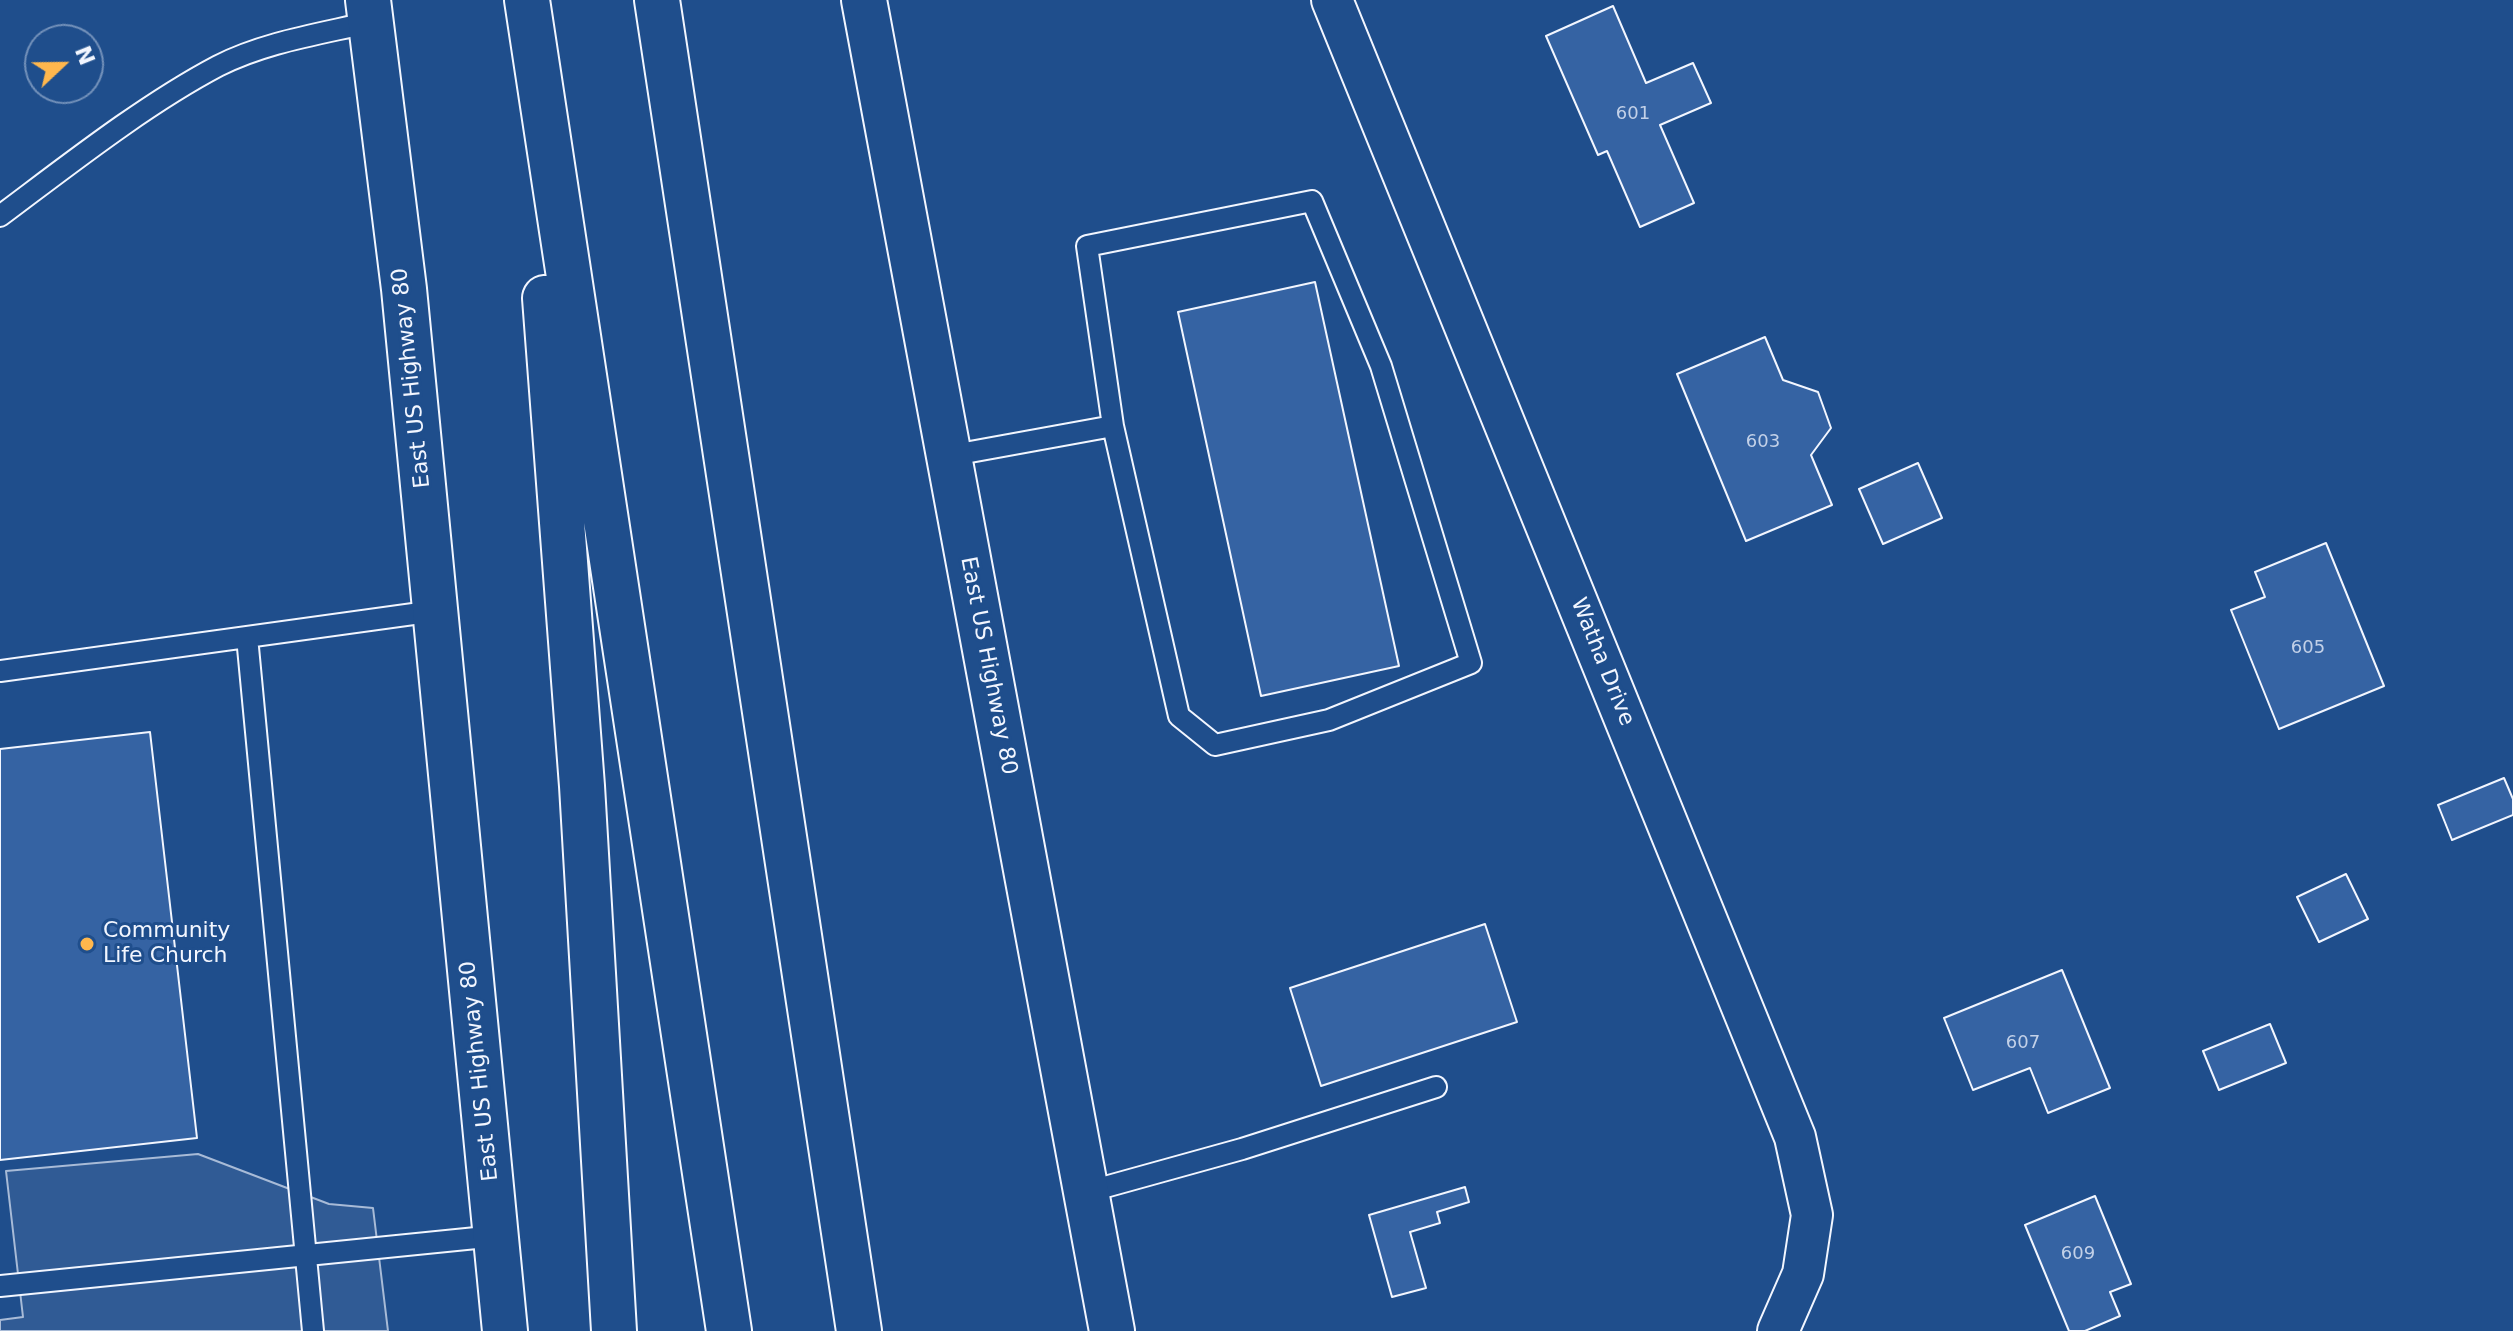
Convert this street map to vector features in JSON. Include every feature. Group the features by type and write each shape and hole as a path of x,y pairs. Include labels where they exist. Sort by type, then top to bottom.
{"main road":[{"path":"524,0 582,786 614,1331"},
{"path":"524,0 729,1331"},
{"path":"657,0 859,1331"},
{"name":"East US Highway 80","path":"864,0 1112,1331"},
{"name":"East US Highway 80","path":"370,11 404,289 505,1331"}],"street":[{"name":"Watha Drive","path":"1332,0 1795,1137 1812,1215 1803,1274 1778,1331"}],"lane":[{"path":"0,216 160,102 219,66 370,11"},
{"path":"1312,201 1381,366 1471,663 1329,720 1215,745 1179,716 1113,426 1087,246 1312,201"},
{"path":"948,456 1113,426"},
{"path":"0,671 435,611"},
{"path":"247,637 313,1331"},
{"path":"1087,1192 1242,1149 1436,1087"},
{"path":"0,1286 496,1236"}],"shaded area":[{"path":"198,1154 329,1204 373,1208 388,1331 0,1331 0,1320 23,1317 6,1171"}],"building":[{"path":"1613,6 1646,83 1693,63 1711,103 1660,125 1694,203 1640,227 1607,151 1598,155 1546,36"},
{"path":"1315,282 1399,666 1261,696 1178,312"},
{"path":"1765,337 1783,380 1818,392 1831,428 1811,455 1832,505 1746,541 1677,374"},
{"path":"1918,463 1942,518 1883,544 1859,489"},
{"path":"2326,543 2384,686 2279,729 2231,610 2265,597 2255,572"},
{"name":"Community Life Church","path":"150,732 197,1138 0,1160 0,749"},
{"path":"2504,778 2513,799 2513,815 2452,840 2438,805"},
{"path":"2346,874 2368,919 2319,942 2297,897"},
{"path":"1485,924 1517,1022 1321,1086 1290,988"},
{"path":"2062,970 2110,1088 2048,1113 2030,1068 1973,1090 1944,1018"},
{"path":"2270,1024 2286,1063 2219,1090 2203,1051"},
{"path":"1465,1187 1469,1202 1437,1212 1440,1223 1410,1232 1426,1288 1392,1297 1369,1215"},
{"path":"2095,1196 2131,1284 2110,1292 2120,1316 2085,1331 2069,1331 2025,1225"}],"place":[{"name":"Community Life Church","path":"87,944"}]}
